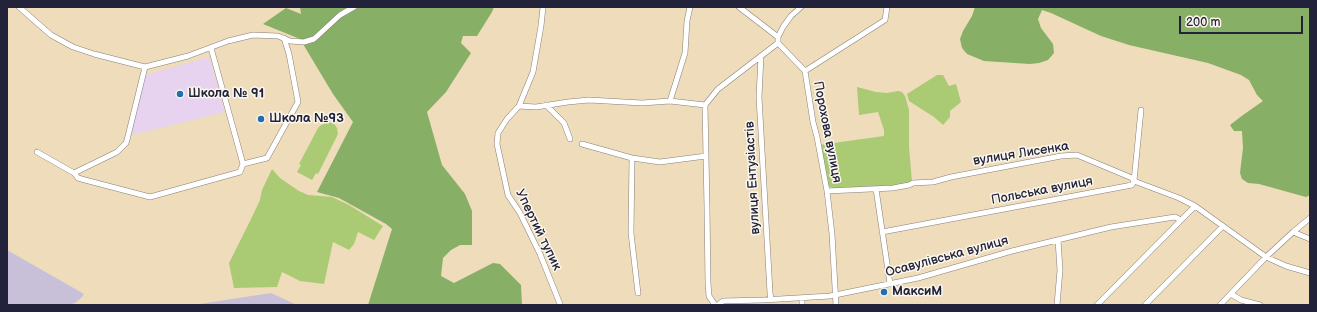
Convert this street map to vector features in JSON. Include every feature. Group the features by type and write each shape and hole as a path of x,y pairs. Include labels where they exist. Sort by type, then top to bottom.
{"street":[{"path":"19,7 51,35 73,47 114,60 145,66 188,56 228,41 253,35 270,35 290,41 304,42 314,39 340,15 354,7"},
{"path":"670,101 685,53 687,21 690,7"},
{"path":"739,7 778,40 805,71"},
{"path":"716,305 709,296 708,283 705,105 718,89 761,56 778,40 783,26 801,7"},
{"name":"Порохова вулиця","path":"836,305 832,234 827,191 817,137 812,122 805,71 884,20 887,7"},
{"name":"Упертий тупик","path":"541,8 541,26 533,72 519,106 507,119 498,133 497,144 508,194 527,226 560,304"},
{"path":"243,164 267,158 298,102 290,54 284,38"},
{"path":"37,152 74,173 78,178 150,197 240,172 243,164 211,48"},
{"name":"вулиця Ентузіастів","path":"761,56 759,97 770,293 772,299"},
{"path":"74,173 118,152 126,143 145,66"},
{"path":"519,106 536,107 589,100 642,104 670,101 705,105"},
{"path":"546,105 564,124 570,139"},
{"path":"1134,181 1140,110"},
{"path":"582,144 632,158 660,162 706,156"},
{"name":"вулиця Лисенка","path":"827,191 898,187 913,183 933,182 951,177 1061,156 1077,156 1132,178 1134,181 1179,198 1195,206 1266,257 1286,266 1310,272"},
{"path":"632,158 631,233 638,293"},
{"name":"Польська вулиця","path":"882,232 967,217 1088,192 1123,187 1132,185 1134,181"},
{"path":"876,189 890,284"},
{"path":"1097,305 1195,206"},
{"name":"Осавулівська вулиця","path":"716,305 723,301 802,298 835,295 918,278 1110,227 1175,217 1181,220"},
{"path":"1220,305 1266,257 1310,218"},
{"path":"1145,305 1223,226"},
{"path":"1293,232 1310,239"},
{"path":"1057,305 1060,270 1058,240"},
{"path":"1231,294 1242,300 1260,305"},
{"path":"802,298 802,305"}],"shaded area":[{"name":"Школа № 91","path":"209,57 225,112 131,135 145,75"},
{"path":"7,250 84,294 75,303 68,305 7,305"},
{"path":"271,293 297,305 193,305"}],"green space":[{"path":"300,7 494,7 477,36 463,36 461,43 471,53 446,92 427,112 442,165 465,194 472,211 472,245 460,245 451,250 443,258 441,276 454,283 493,263 500,264 521,285 522,305 368,305 392,229 386,224 339,198 317,192 353,122 333,94 300,39 263,24 286,8 301,14"},
{"path":"975,7 1310,7 1310,195 1306,197 1259,184 1248,183 1242,179 1240,173 1243,148 1242,131 1234,131 1230,125 1263,101 1257,95 1249,80 1241,75 1208,63 1129,45 1101,36 1042,10 1038,19 1041,28 1053,44 1054,53 1048,60 1030,64 984,61 967,54 962,48 960,39"},
{"path":"937,75 943,75 949,86 956,84 961,102 950,111 950,117 943,125 934,117 909,101 907,94"},
{"path":"857,87 876,92 887,93 898,91 902,92 905,96 909,110 909,147 912,182 893,187 835,189 828,186 819,145 884,136 884,130 878,112 859,115"},
{"path":"326,122 335,125 338,134 318,174 316,173 312,180 297,172 301,165 299,164 318,128"},
{"path":"272,169 280,178 299,191 308,195 332,197 349,205 383,226 374,240 358,232 354,244 349,250 333,242 324,284 300,281 282,272 277,287 234,288 229,263 260,200 262,190"}],"place":[{"name":"Школа № 91","path":"180,94"},
{"name":"Школа №93","path":"261,119"},
{"name":"МаксиМ","path":"884,292"}]}
